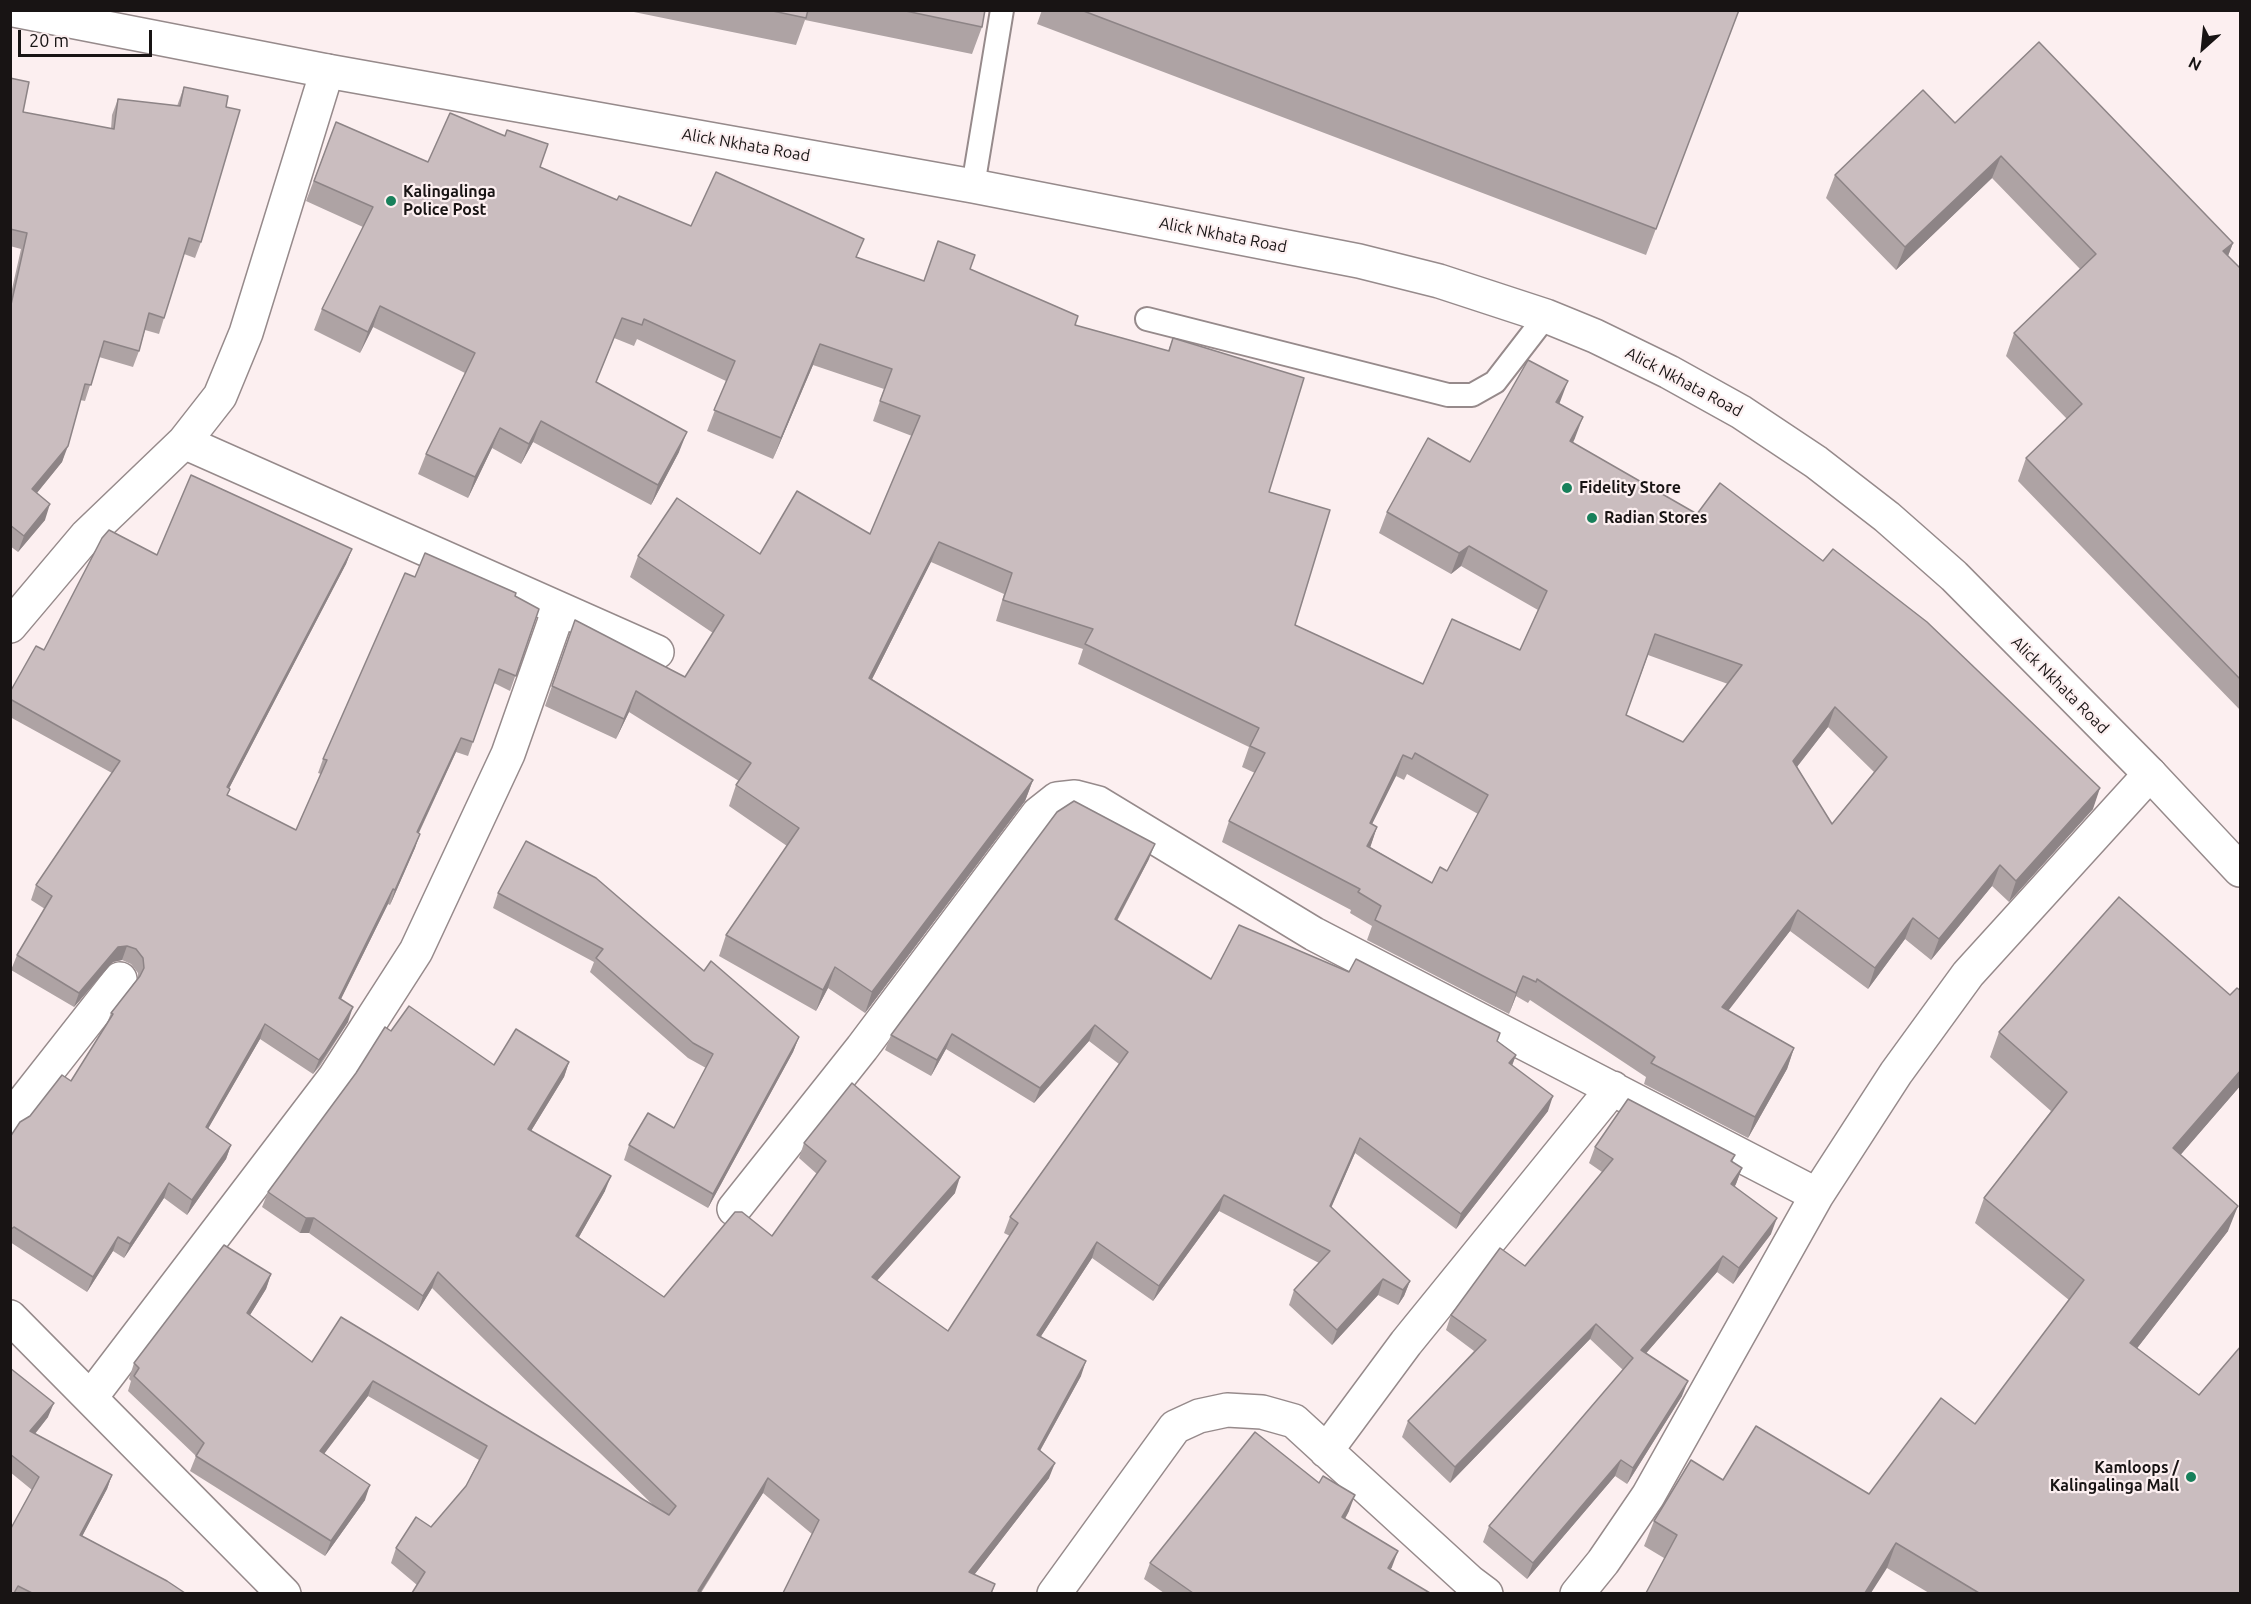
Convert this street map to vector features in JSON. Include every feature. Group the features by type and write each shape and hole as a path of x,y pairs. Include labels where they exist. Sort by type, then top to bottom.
{"street":[{"name":"Alick Nkhata Road","path":"14,10 327,71 973,186 1359,261 1439,281 1546,316 1669,372 1742,412 1816,462 1887,517 1954,576 2150,774 2241,870"},
{"path":"10,626 86,536 184,442 220,396 246,333 327,71"},
{"path":"184,442 657,652"},
{"path":"91,1398 335,1077 416,951 508,754 559,609"},
{"path":"1577,1593 1603,1562 1648,1496 1817,1195 1896,1072 1968,974 2150,774"},
{"path":"734,1209 862,1048 1038,814 1057,799 1075,797 1098,803 1314,934 1817,1195"},
{"path":"10,1119 120,979"},
{"path":"1326,1451 1406,1343 1613,1088"},
{"path":"10,1317 284,1593"},
{"path":"1054,1593 1174,1427 1199,1416 1227,1410 1262,1412 1294,1421 1470,1582 1486,1593"}],"lane":[{"path":"973,186 1002,10"},
{"path":"1147,319 1448,395 1472,395 1495,382 1546,316"}],"building":[{"path":"768,10 808,10 806,18"},
{"path":"901,10 985,10 982,27"},
{"path":"1081,10 1739,10 1656,229"},
{"path":"2039,42 2233,243 2223,251 2241,269 2241,680 2026,458 2082,404 2014,333 2096,254 2001,156 1905,247 1835,175 1923,90 1955,123"},
{"path":"10,78 29,82 23,112 114,129 118,99 180,106 184,87 228,96 226,107 240,110 201,242 189,238 164,318 149,313 139,351 104,341 91,385 85,384 68,446 32,489 50,504 24,536 10,525 10,309 27,233 10,229"},
{"path":"450,113 505,136 507,130 548,144 540,167 617,200 619,196 691,226 716,172 864,239 856,257 924,281 938,241 975,255 970,269 1078,316 1075,325 1169,351 1173,338 1304,378 1269,492 1330,510 1295,625 1423,684 1452,619 1520,650 1547,591 1469,546 1459,553 1387,512 1428,438 1470,462 1528,360 1568,381 1556,402 1583,417 1570,441 1697,514 1720,483 1823,561 1833,549 1927,622 2100,788 2016,881 2000,865 1939,939 1913,918 1875,968 1798,910 1722,1007 1794,1048 1755,1117 1651,1063 1655,1057 1537,979 1536,982 1523,976 1516,993 1375,920 1381,906 1358,892 1360,889 1229,821 1265,753 1250,746 1259,728 1085,644 1093,629 1003,600 1012,573 939,542 869,678 1033,780 872,992 835,967 823,990 726,935 799,828 736,785 751,763 636,691 624,719 552,686 575,620 685,677 724,615 638,556 677,498 760,554 797,491 870,534 920,416 880,401 892,369 820,344 781,438 714,410 735,361 644,319 642,325 622,318 596,382 687,432 658,485 541,421 529,444 500,428 475,477 426,454 475,353 380,306 368,332 322,309 373,207 314,181 336,122 428,162","holes":["1655,634 1742,665 1683,742 1626,715","1835,707 1887,757 1832,824 1793,761","1415,753 1488,795 1447,871 1440,867 1432,883 1367,846 1377,827 1370,823 1403,755 1412,759"]},
{"path":"191,475 352,549 227,787 230,789 227,795 296,830 327,760 323,759 405,573 415,577 425,553 516,593 515,596 539,609 516,676 499,669 473,742 461,738 417,832 420,834 395,890 393,889 339,998 353,1007 325,1052 319,1060 265,1024 206,1127 231,1145 192,1200 169,1183 130,1244 118,1237 93,1277 14,1227 10,1230 10,1137 20,1122 30,1116 62,1075 71,1081 113,1014 111,1013 140,976 144,968 143,958 136,949 127,946 118,947 79,993 17,955 52,896 36,885 120,761 10,699 10,692 36,646 44,650 102,538 109,530 157,555"},
{"path":"1074,801 1155,844 1115,919 1211,979 1239,925 1349,972 1356,959 1500,1033 1497,1041 1516,1055 1509,1063 1553,1096 1461,1214 1360,1138 1330,1206 1410,1281 1403,1290 1383,1279 1337,1330 1294,1290 1330,1251 1224,1195 1159,1286 1097,1242 1037,1335 1086,1361 1038,1449 1055,1463 969,1572 995,1584 991,1593 783,1593 819,1520 768,1478 698,1591 702,1593 412,1593 425,1572 396,1548 416,1517 431,1527 466,1486 487,1446 373,1381 320,1451 370,1485 331,1541 196,1456 204,1443 134,1376 139,1368 134,1363 224,1245 271,1274 247,1313 312,1362 341,1317 669,1515 676,1506 438,1272 423,1296 314,1218 306,1218 268,1192 356,1073 385,1027 391,1031 409,1006 494,1065 516,1029 569,1062 528,1129 611,1176 576,1236 664,1297 735,1212 742,1212 772,1236 826,1161 804,1143 852,1083 960,1177 872,1277 948,1331 1018,1223 1010,1217 1128,1052 1095,1025 1040,1088 952,1034 937,1060 891,1035 1057,812"},
{"path":"526,841 596,878 704,971 711,961 799,1037 713,1194 629,1145 648,1113 674,1128 713,1054 693,1043 596,958 603,949 498,893"},
{"path":"2119,897 2230,995 2237,988 2241,991 2241,1070 2173,1148 2238,1206 2130,1343 2199,1395 2241,1346 2241,1593 1979,1593 1896,1543 1865,1593 1646,1593 1677,1535 1654,1521 1691,1460 1723,1480 1756,1426 1869,1494 1941,1398 1975,1424 2084,1280 1984,1198 2067,1092 1999,1032"},
{"path":"1628,1099 1735,1155 1731,1161 1742,1168 1731,1184 1777,1218 1739,1268 1723,1256 1641,1350 1688,1381 1633,1468 1621,1460 1533,1563 1489,1526 1633,1358 1596,1324 1455,1467 1408,1421 1486,1340 1451,1315 1500,1248 1525,1266 1613,1159 1595,1147"},
{"path":"10,1368 54,1403 30,1431 112,1475 80,1535 167,1581 185,1593 32,1593 18,1586 14,1593 10,1593 10,1530 39,1477 10,1454"},
{"path":"1255,1432 1319,1483 1323,1476 1355,1495 1342,1517 1398,1551 1388,1568 1430,1593 1193,1593 1150,1563"}],"place":[{"name":"Kalingalinga Police Post","path":"391,201"},
{"name":"Fidelity Store","path":"1567,488"},
{"name":"Radian Stores","path":"1592,518"},
{"name":"Kamloops / Kalingalinga Mall","path":"2191,1477"}]}
